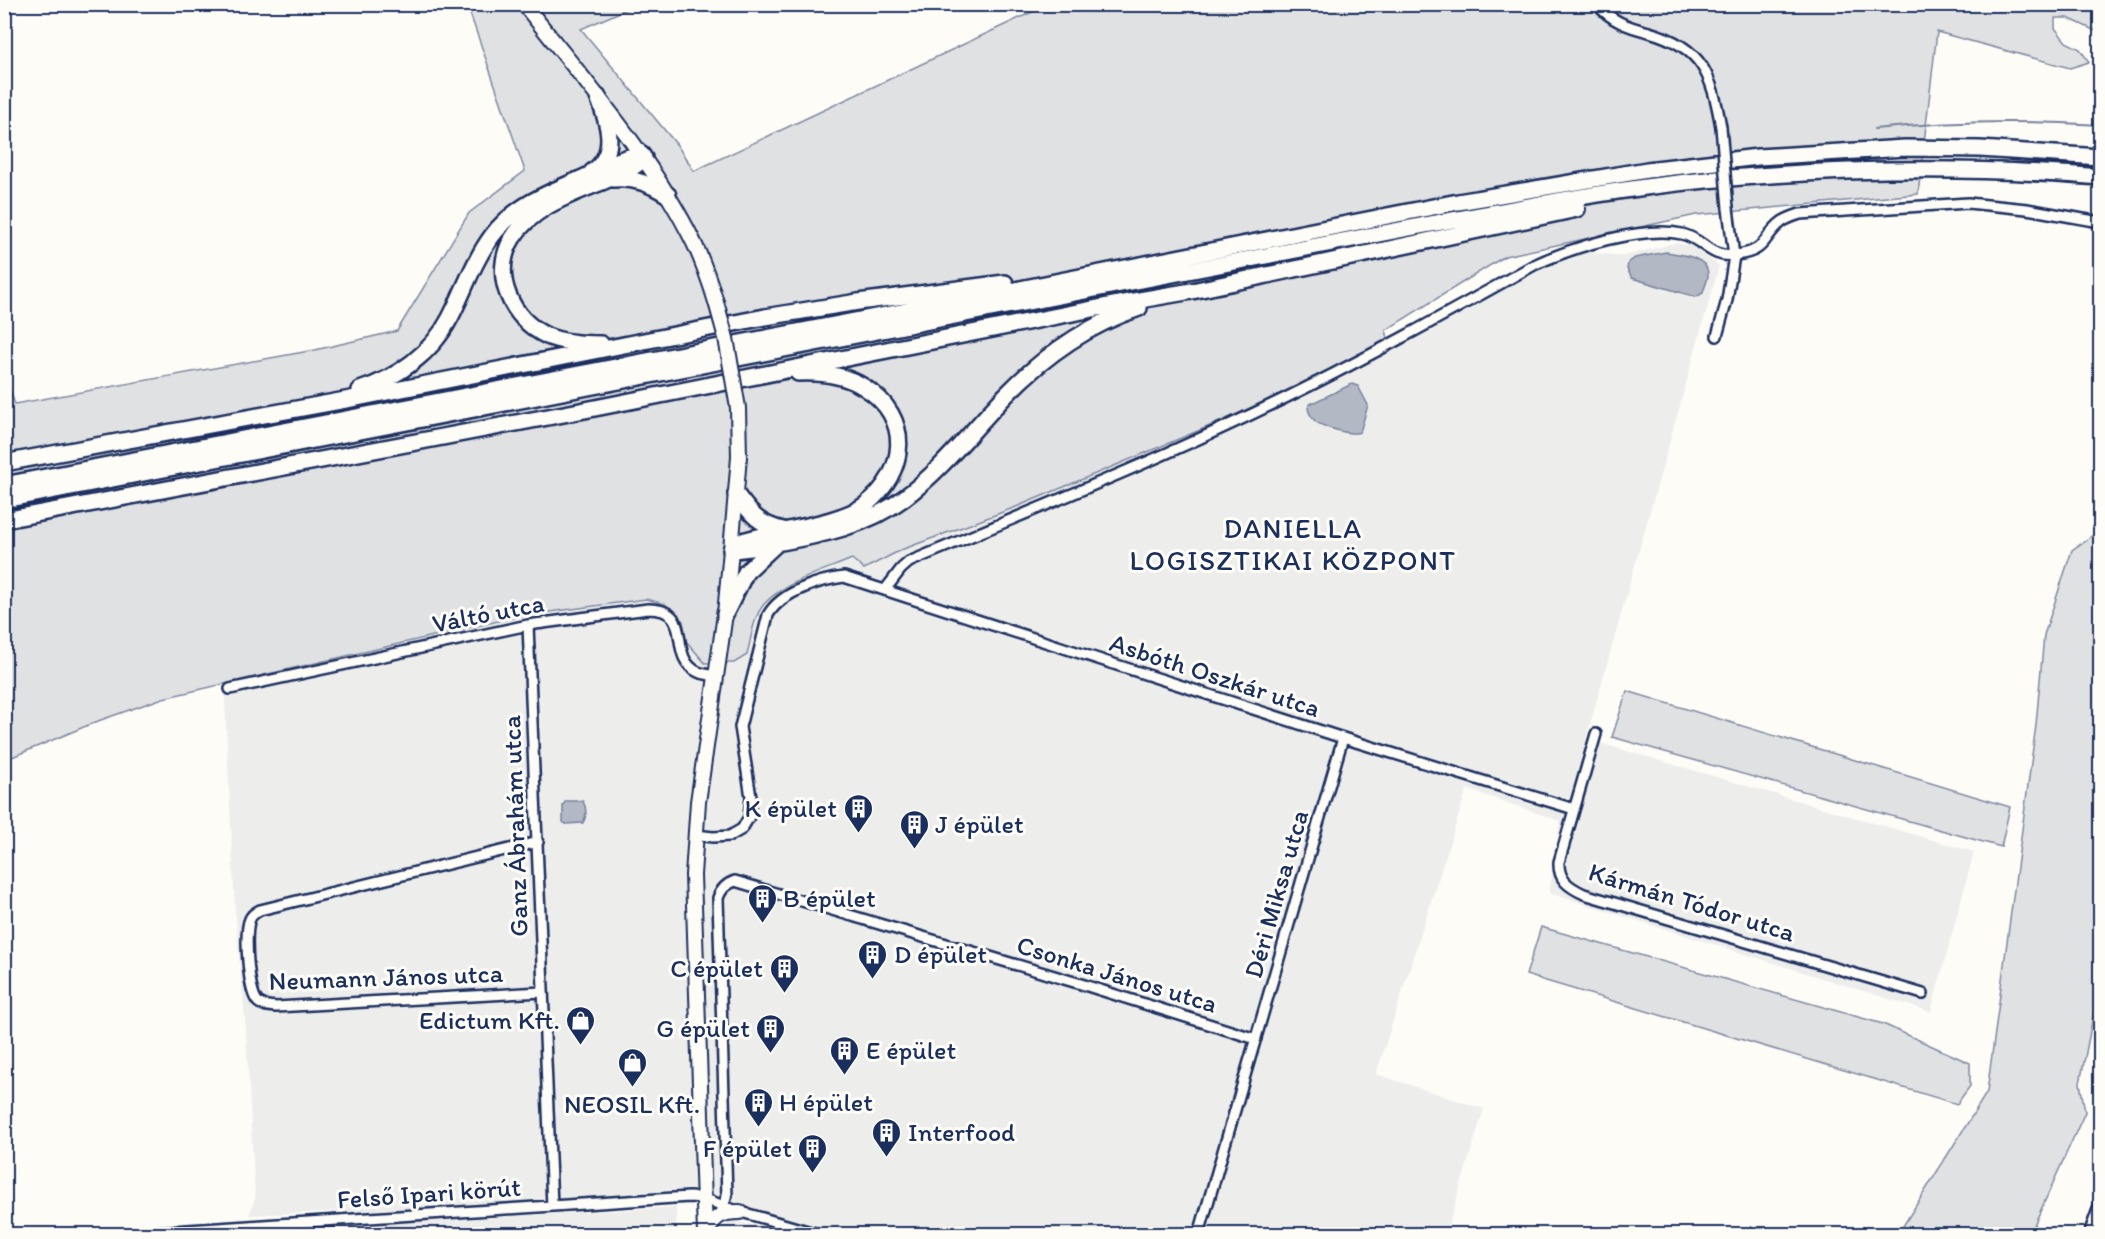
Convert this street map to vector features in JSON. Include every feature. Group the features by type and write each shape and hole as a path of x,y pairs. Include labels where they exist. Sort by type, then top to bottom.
{"highway":[{"path":"588,176 601,164 608,150 610,139 609,128 598,97"},
{"path":"4,485 1469,200 1714,161 1850,150 1917,148 1980,149 2100,157"},
{"path":"315,405 391,377 427,349 449,320 483,250 501,226 523,207 624,159 643,157"},
{"path":"643,157 633,168 538,212 511,241 504,264 507,292 511,303 523,319 548,336 586,344 610,344 658,338"},
{"path":"4,500 1420,226 1539,205 1705,180 1906,169 2010,171 2100,177"},
{"path":"607,179 633,179 658,188 668,195"},
{"path":"4,520 88,506 1192,291 1560,212 1662,193 1705,180"},
{"path":"4,463 765,317 1004,283 1053,281"},
{"path":"725,614 746,572 780,537 853,525 873,518 891,507 936,471 1013,388 1055,350 1108,320 1192,291"},
{"path":"731,550 746,550 862,507 885,486 897,460 900,443 891,415 883,403 866,388 856,383 841,376 801,372 760,375"},
{"path":"736,494 757,520 780,537"},
{"path":"4,528 88,506"}],"main road":[{"path":"524,4 643,157 668,195 695,245 726,338 738,408 739,457 725,614 695,835 693,875 705,1234"},
{"path":"705,1234 716,1216 740,1212"}],"street":[{"path":"1597,4 1606,14 1622,24 1670,39 1681,45 1697,58 1712,83 1721,127 1734,256 1727,300 1717,336"},
{"path":"885,590 909,562 1197,440 1381,350 1555,256 1621,237 1671,233 1692,238 1718,255 1734,256 1755,251 1783,222 1800,214 1968,203 2026,209 2100,222"},
{"name":"Asbóth Oszkár utca","path":"695,835 730,836 742,829 749,817 751,797 740,727 768,615 776,603 793,592 834,578 844,577 1343,738 1574,809"},
{"name":"Váltó utca","path":"230,689 528,625 660,609 667,612 677,622 681,648 691,667 699,672 716,676"},
{"name":"Ganz Ábrahám utca","path":"528,625 552,1206"},
{"name":"Kármán Tódor utca","path":"1596,734 1558,868 1564,882 1584,894 1923,994"},
{"name":"Déri Miksa utca","path":"1199,1234 1343,738"},
{"name":"Neumann János utca","path":"538,842 260,910 250,918 247,935 251,989 257,1002 264,1006 542,992"},
{"name":"Csonka János utca","path":"723,1206 727,1196 718,898 725,885 735,882 1081,984 1256,1039"},
{"path":"703,1198 740,1212 818,1234"},
{"name":"Felső Ipari körút","path":"157,1232 703,1198"},
{"path":"2089,1234 2100,1204"}],"shaded area":[{"path":"467,5 636,5 581,29 677,145 694,171 1047,5 2100,5 2100,33 2068,18 2055,18 2055,28 2066,42 2080,49 2089,62 2070,68 1937,32 1918,194 1696,215 1505,256 1386,330 1389,343 1224,420 1016,507 901,550 864,569 852,559 794,583 773,596 761,608 753,628 747,655 734,663 705,663 686,641 683,621 665,604 646,599 520,616 163,698 98,721 5,760 5,386 8,385 15,404 315,350 397,331 469,213 525,171"},
{"path":"1674,243 1691,245 1719,266 1586,739 1974,852 1931,1012 1549,893 1560,821 1467,789 1376,1074 1484,1109 1446,1234 835,1234 690,1189 463,1207 249,1215 255,1199 246,1031 235,910 224,683 520,616 646,599 665,604 683,621 686,641 747,655 755,623 764,604 781,591 852,558 864,569 901,550 1016,507 1224,420 1389,343 1556,249 1625,256"},
{"path":"1666,252 1691,257 1703,263 1708,275 1703,293 1696,297 1632,278 1627,269 1628,263 1635,258"},
{"path":"1352,384 1358,386 1368,405 1360,432 1337,430 1314,420 1308,410 1310,404"},
{"path":"2100,530 2100,980 2080,1083 2085,1112 2030,1234 1898,1234 1987,1092 2036,725 2044,635 2072,550"},
{"path":"1627,691 2010,807 2001,847 1612,737"},
{"path":"566,801 583,801 586,812 583,823 566,824 563,822 563,805"},
{"path":"1541,927 1883,1024 1970,1063 1970,1086 1957,1104 1526,975"},
{"path":"676,1207 677,1234 195,1234"},
{"path":"732,1220 785,1234 722,1234 721,1227"}],"waterway":[{"path":"1874,129 1987,122 2100,125"}],"place":[{"name":"K épület","path":"858,834"},
{"name":"J épület","path":"914,850"},
{"name":"B épület","path":"762,924"},
{"name":"D épület","path":"873,980"},
{"name":"C épület","path":"784,994"},
{"name":"Edictum Kft.","path":"581,1046"},
{"name":"G épület","path":"771,1054"},
{"name":"E épület","path":"845,1076"},
{"name":"NEOSIL Kft.","path":"632,1088"},
{"name":"H épület","path":"758,1128"},
{"name":"Interfood","path":"887,1158"},
{"name":"F épület","path":"813,1174"}],"district":[{"name":"DANIELLA LOGISZTIKAI KÖZPONT","path":"1293,544"}]}
